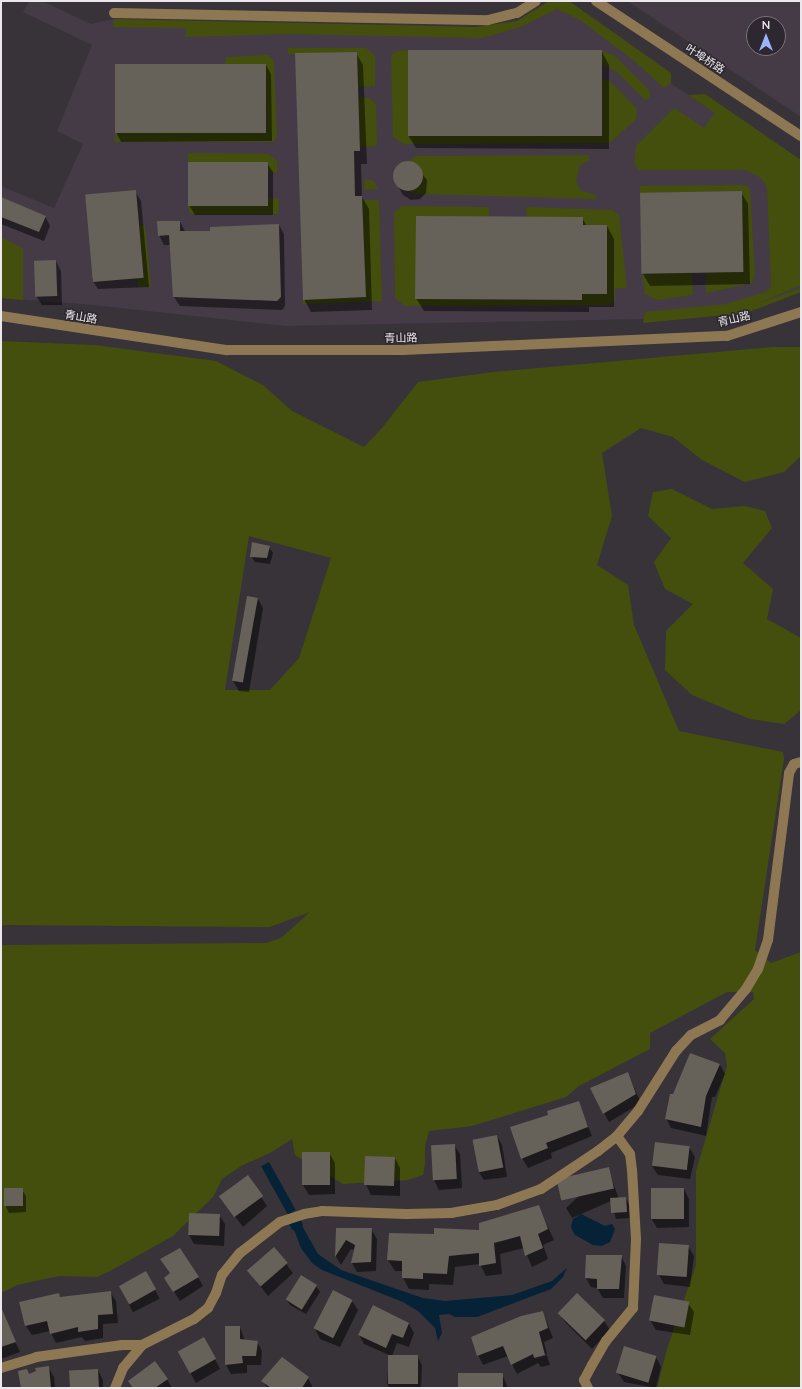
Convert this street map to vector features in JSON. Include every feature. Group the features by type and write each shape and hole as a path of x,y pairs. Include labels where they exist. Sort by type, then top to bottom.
{"street":[{"path":"114,13 488,20 518,13 536,1"},
{"name":"叶埠桥路","path":"596,1 801,136"},
{"name":"青山路","path":"1,316 227,350 403,350 728,336 801,312"},
{"path":"115,1388 123,1368 142,1345 194,1319 208,1308 216,1293 222,1275 229,1266 261,1235 280,1222 304,1214 322,1211 406,1214 451,1213 497,1206 540,1189 617,1136 638,1111 676,1052 691,1035 720,1020 746,989 758,969 768,940 789,773 794,764 801,762"},
{"path":"588,1388 584,1380 592,1365 606,1341 633,1308 636,1239 632,1170 630,1154 617,1136"},
{"path":"3,1367 36,1357 122,1345 142,1345"}],"shaded area":[{"path":"29,1 42,1 91,24 114,19 476,27 517,21 546,3 554,1 664,79 801,169 801,288 745,309 644,319 285,326 83,304 1,298 1,186 54,208 83,144 57,131 92,45 23,12"},
{"path":"801,1 801,117 629,2"}],"green space":[{"path":"549,1 569,1 671,73 671,83 664,88 633,60 580,20 557,9 523,26 483,38 287,34 186,37 186,28 113,27 114,19 476,27 517,21"},
{"path":"288,48 366,48 375,56 375,86 358,87 357,52 288,54"},
{"path":"408,50 408,136 602,136 602,80 610,81 637,109 636,119 610,143 404,144 393,137 391,55 398,51"},
{"path":"602,51 614,55 649,90 651,95 646,101 617,72 602,64"},
{"path":"269,55 274,62 277,136 274,142 115,142 115,133 267,132 266,64 225,64 226,57"},
{"path":"705,94 801,160 801,285 754,305 801,288 801,292 746,313 643,323 645,312 726,304 766,292 771,286 767,187 761,178 745,170 639,170 634,163 636,146 674,108 704,128 715,113 688,95"},
{"path":"358,97 369,98 376,104 377,146 360,147"},
{"path":"188,153 269,154 277,161 278,172 268,172 268,162 188,162"},
{"path":"588,155 590,160 580,165 576,181 581,191 597,195 595,199 417,194 409,191 418,187 423,179 419,165 410,161 415,156"},
{"path":"365,179 374,181 378,189 364,190"},
{"path":"745,185 750,189 755,274 752,283 706,293 706,273 743,272 741,191 640,193 640,186"},
{"path":"279,198 278,214 190,214 188,206"},
{"path":"362,200 379,200 382,301 303,304 303,300 365,297"},
{"path":"402,206 489,207 489,217 416,216 416,299 582,300 582,294 607,294 607,226 583,225 527,217 526,207 612,210 619,215 627,288 615,288 615,300 609,305 405,306 395,298 394,213"},
{"path":"139,225 145,225 151,287 138,287 137,278 144,278"},
{"path":"1,237 23,248 23,300 1,298"},
{"path":"692,273 693,295 658,300 645,294 642,274"},
{"path":"1,341 95,345 216,361 263,385 292,411 364,447 382,428 418,382 493,372 773,347 801,347 801,456 784,472 745,482 702,460 673,437 641,428 602,453 612,516 597,565 628,585 634,625 679,731 783,752 784,759 755,950 771,963 801,952 801,1388 657,1388 667,1349 696,1265 696,1171 727,1066 725,1053 710,1039 754,999 753,992 727,992 650,1033 650,1049 579,1086 566,1097 472,1126 429,1131 425,1146 425,1164 423,1175 408,1180 343,1184 295,1155 292,1139 272,1152 241,1166 222,1179 213,1197 173,1236 110,1271 97,1277 59,1276 17,1285 1,1293 1,945 266,943 281,938 310,912 270,927 1,925","holes":["249,536 331,558 299,658 270,690 225,690"]},
{"path":"672,489 712,509 745,506 765,511 772,528 743,563 773,589 767,619 801,638 801,710 784,724 750,719 692,695 665,670 666,631 693,604 665,589 654,562 671,538 648,516 653,492"}],"water":[{"path":"269,1162 296,1210 288,1214 261,1166"},
{"path":"581,1214 605,1226 612,1224 615,1229 610,1242 602,1246 593,1245 575,1235 571,1227 573,1219"},
{"path":"301,1224 318,1254 341,1270 423,1298 445,1301 512,1295 552,1281 567,1268 563,1277 551,1289 477,1317 455,1317 449,1314 439,1315 442,1333 438,1341 435,1328 418,1311 403,1302 322,1270 312,1263 301,1248 293,1227"}],"building":[{"path":"408,50 602,50 602,136 408,136"},
{"path":"357,52 360,151 354,151 355,196 362,196 366,297 303,300 295,53"},
{"path":"115,64 266,64 266,133 115,133"},
{"path":"408,161 419,165 423,176 419,187 408,191 397,187 393,176 397,165"},
{"path":"188,162 268,162 268,206 188,206"},
{"path":"136,190 144,278 93,282 85,194"},
{"path":"742,191 743,272 641,274 640,193"},
{"path":"1,197 46,216 39,232 1,217"},
{"path":"416,216 583,217 583,225 607,225 607,294 582,294 582,300 415,299"},
{"path":"157,221 180,221 180,231 210,231 210,227 279,224 281,297 277,301 173,297 169,235 158,236"},
{"path":"56,260 57,296 35,297 34,261"},
{"path":"252,542 270,546 267,558 250,557"},
{"path":"247,596 258,598 243,683 232,681"},
{"path":"690,1053 720,1064 706,1096 701,1127 665,1119 670,1094 673,1094"},
{"path":"628,1072 636,1094 603,1114 590,1088"},
{"path":"579,1101 588,1127 546,1143 548,1148 521,1159 510,1127 548,1115 547,1111"},
{"path":"497,1135 503,1167 479,1172 472,1140"},
{"path":"655,1142 690,1146 687,1170 652,1166"},
{"path":"455,1144 457,1179 433,1180 431,1145"},
{"path":"302,1152 330,1152 330,1185 302,1185"},
{"path":"365,1156 395,1157 394,1186 364,1185"},
{"path":"609,1167 614,1188 561,1201 556,1179"},
{"path":"248,1175 263,1196 234,1217 219,1196"},
{"path":"4,1188 23,1188 23,1206 4,1206"},
{"path":"651,1188 684,1188 684,1219 651,1219"},
{"path":"626,1197 627,1212 611,1213 610,1198"},
{"path":"539,1205 548,1229 538,1234 543,1248 525,1256 520,1236 494,1243 496,1263 479,1266 479,1253 449,1256 447,1274 423,1273 423,1279 402,1278 402,1261 387,1260 389,1233 434,1234 434,1228 479,1230 479,1223"},
{"path":"189,1213 220,1214 219,1236 188,1235"},
{"path":"336,1228 372,1228 371,1262 351,1263 355,1245 346,1240 335,1257"},
{"path":"659,1243 689,1245 687,1277 657,1275"},
{"path":"274,1247 288,1263 261,1286 247,1271"},
{"path":"180,1248 199,1277 173,1292 164,1278 170,1273 160,1259"},
{"path":"586,1255 622,1255 619,1289 597,1289 597,1279 585,1278"},
{"path":"146,1271 156,1289 129,1304 119,1286"},
{"path":"301,1275 317,1285 302,1310 286,1300"},
{"path":"333,1290 353,1300 333,1338 313,1328"},
{"path":"111,1291 113,1314 98,1315 98,1329 78,1332 78,1327 50,1334 47,1321 25,1326 19,1302 59,1293 60,1297"},
{"path":"577,1293 605,1320 586,1340 558,1313"},
{"path":"654,1295 689,1302 684,1327 649,1321"},
{"path":"373,1305 409,1323 403,1338 392,1334 386,1348 358,1335"},
{"path":"1,1307 16,1342 1,1347"},
{"path":"543,1311 548,1328 539,1332 545,1355 534,1358 533,1354 511,1365 503,1346 477,1356 471,1337 521,1316"},
{"path":"225,1326 240,1326 240,1339 258,1341 256,1356 242,1356 243,1363 225,1365"},
{"path":"204,1337 216,1359 190,1373 178,1352"},
{"path":"624,1346 657,1356 648,1383 616,1373"},
{"path":"388,1355 418,1355 418,1384 388,1384"},
{"path":"282,1357 309,1377 302,1388 271,1388 261,1381"},
{"path":"155,1361 168,1379 155,1388 133,1388 128,1381"},
{"path":"49,1366 51,1388 21,1388 18,1371 27,1369 29,1374 36,1371 35,1368"},
{"path":"98,1369 99,1388 70,1388 69,1371"},
{"path":"458,1373 503,1373 503,1388 458,1388"}],"waterway":[{"path":"295,1222 297,1226"}]}
